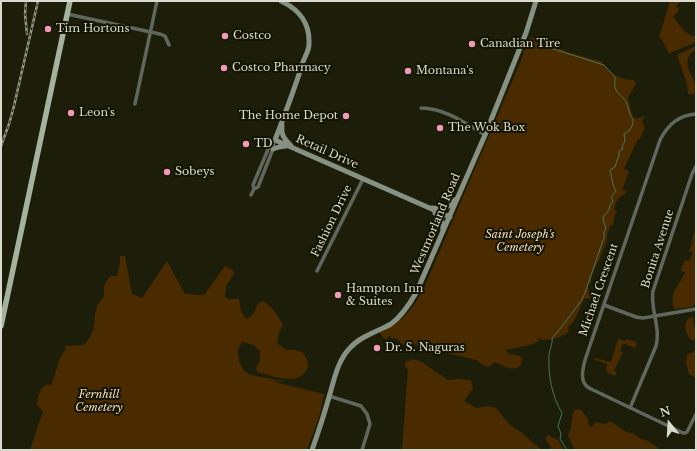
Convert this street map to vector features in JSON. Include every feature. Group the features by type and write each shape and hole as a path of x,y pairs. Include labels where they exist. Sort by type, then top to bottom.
{"main road":[{"path":"1,326 70,1"}],"street":[{"path":"135,104 157,1"},
{"path":"254,189 258,187 298,80 308,41 307,28 299,13 291,6 281,1"},
{"name":"Westmorland Road","path":"312,450 329,396 344,356 359,340 392,323 404,312 416,293 485,135 526,33 536,1"},
{"path":"67,14 164,35 169,45"},
{"path":"421,108 437,110 448,114 485,135"},
{"name":"Michael Crescent","path":"696,114 687,115 676,121 666,130 660,140 585,360 582,377 586,387 682,433 688,431 696,414"},
{"path":"282,121 283,137 291,147"},
{"path":"252,195 254,185 269,147 275,140"},
{"name":"Retail Drive","path":"275,140 450,217"},
{"path":"272,150 279,147 291,147"},
{"name":"Bonita Avenue","path":"630,408 657,342 652,299 654,288 696,166"},
{"name":"Fashion Drive","path":"317,271 363,179"},
{"path":"429,208 446,208 453,203 458,196"},
{"path":"429,208 441,219 443,224 442,234"},
{"path":"604,305 639,318 654,317 696,309"},
{"path":"329,396 361,406 367,414 370,424 362,450"}],"green space":[{"path":"670,1 681,1 676,6 679,10 673,17 686,32 692,36 696,36 696,42 669,53 659,37"},
{"name":"Saint Joseph's Cemetery","path":"529,38 546,40 545,43 571,53 603,62 602,64 615,75 624,79 634,80 636,84 628,97 632,115 636,119 645,116 642,122 645,127 624,169 629,171 622,190 627,191 616,202 614,209 617,211 614,216 613,225 610,226 607,240 591,282 588,285 589,293 592,294 592,296 589,299 585,298 576,317 568,327 569,331 563,335 545,340 541,340 540,337 537,342 533,344 506,350 509,354 520,356 522,359 521,365 514,368 508,368 494,362 490,366 486,367 476,360 440,351 438,349 400,343 400,341 394,338 392,339 390,336 388,336 387,339 384,339 380,333 394,325 406,315 424,288 520,63"},
{"path":"696,46 696,49 689,57 688,65 696,84 696,94 688,94 687,83 677,55"},
{"path":"696,231 696,304 692,307 674,309 673,294 685,273 681,270 685,260 689,261 693,253 689,251 693,242 694,233"},
{"name":"Fernhill Cemetery","path":"120,256 125,256 132,294 142,298 167,261 185,294 204,295 225,266 235,272 226,286 225,297 229,299 239,299 241,311 246,319 253,314 257,305 262,301 272,308 283,325 279,332 277,343 286,350 302,352 307,359 308,368 301,376 291,379 279,378 257,372 256,368 260,361 260,351 254,345 242,342 238,350 239,361 244,371 251,375 282,381 283,382 270,381 324,394 320,414 307,450 30,450 43,411 37,405 38,396 42,388 48,384 51,386 60,358 67,349 64,346 84,345 90,337 94,328 97,306 104,296 104,286 110,276 117,276"},
{"path":"693,317 696,330 696,340 691,340 685,327 687,319"},
{"path":"618,339 625,341 626,339 637,342 635,348 623,343 620,351 623,352 614,371 617,372 615,376 607,372 607,364 593,359 611,362"},
{"path":"696,350 696,378 689,374 686,362 687,355"},
{"path":"412,359 420,361 448,380 471,380 473,389 464,401 476,408 488,406 496,408 510,425 542,450 402,450 408,369 405,367 406,362"},
{"path":"580,409 588,419 590,427 593,427 596,422 606,424 610,421 626,432 648,441 661,450 575,450 568,436 571,428 573,413 575,410"},
{"path":"548,435 558,440 563,448 562,450 549,450 551,447 545,439"}],"waterway":[{"path":"550,48 604,65 615,77 616,90 625,101 633,119 633,125 629,131 624,134 625,141 622,147 623,149 619,151 615,167 610,170 616,191 612,197 613,202 603,217 606,228 604,237 585,293 581,301 552,338 549,356 549,371 553,393 562,413 558,426 561,434 560,439 567,450"}],"railway":[{"path":"26,1 25,14 27,34"},
{"path":"1,146 14,106 38,1"}],"place":[{"name":"Tim Hortons","path":"48,29"},
{"name":"Costco","path":"225,36"},
{"name":"Canadian Tire","path":"472,44"},
{"name":"Costco Pharmacy","path":"224,68"},
{"name":"Montana's","path":"408,71"},
{"name":"Leon's","path":"71,113"},
{"name":"The Home Depot","path":"346,116"},
{"name":"The Wok Box","path":"440,128"},
{"name":"TD","path":"246,144"},
{"name":"Sobeys","path":"167,172"},
{"name":"Hampton Inn & Suites","path":"338,295"},
{"name":"Dr. S. Naguras","path":"377,348"}]}
